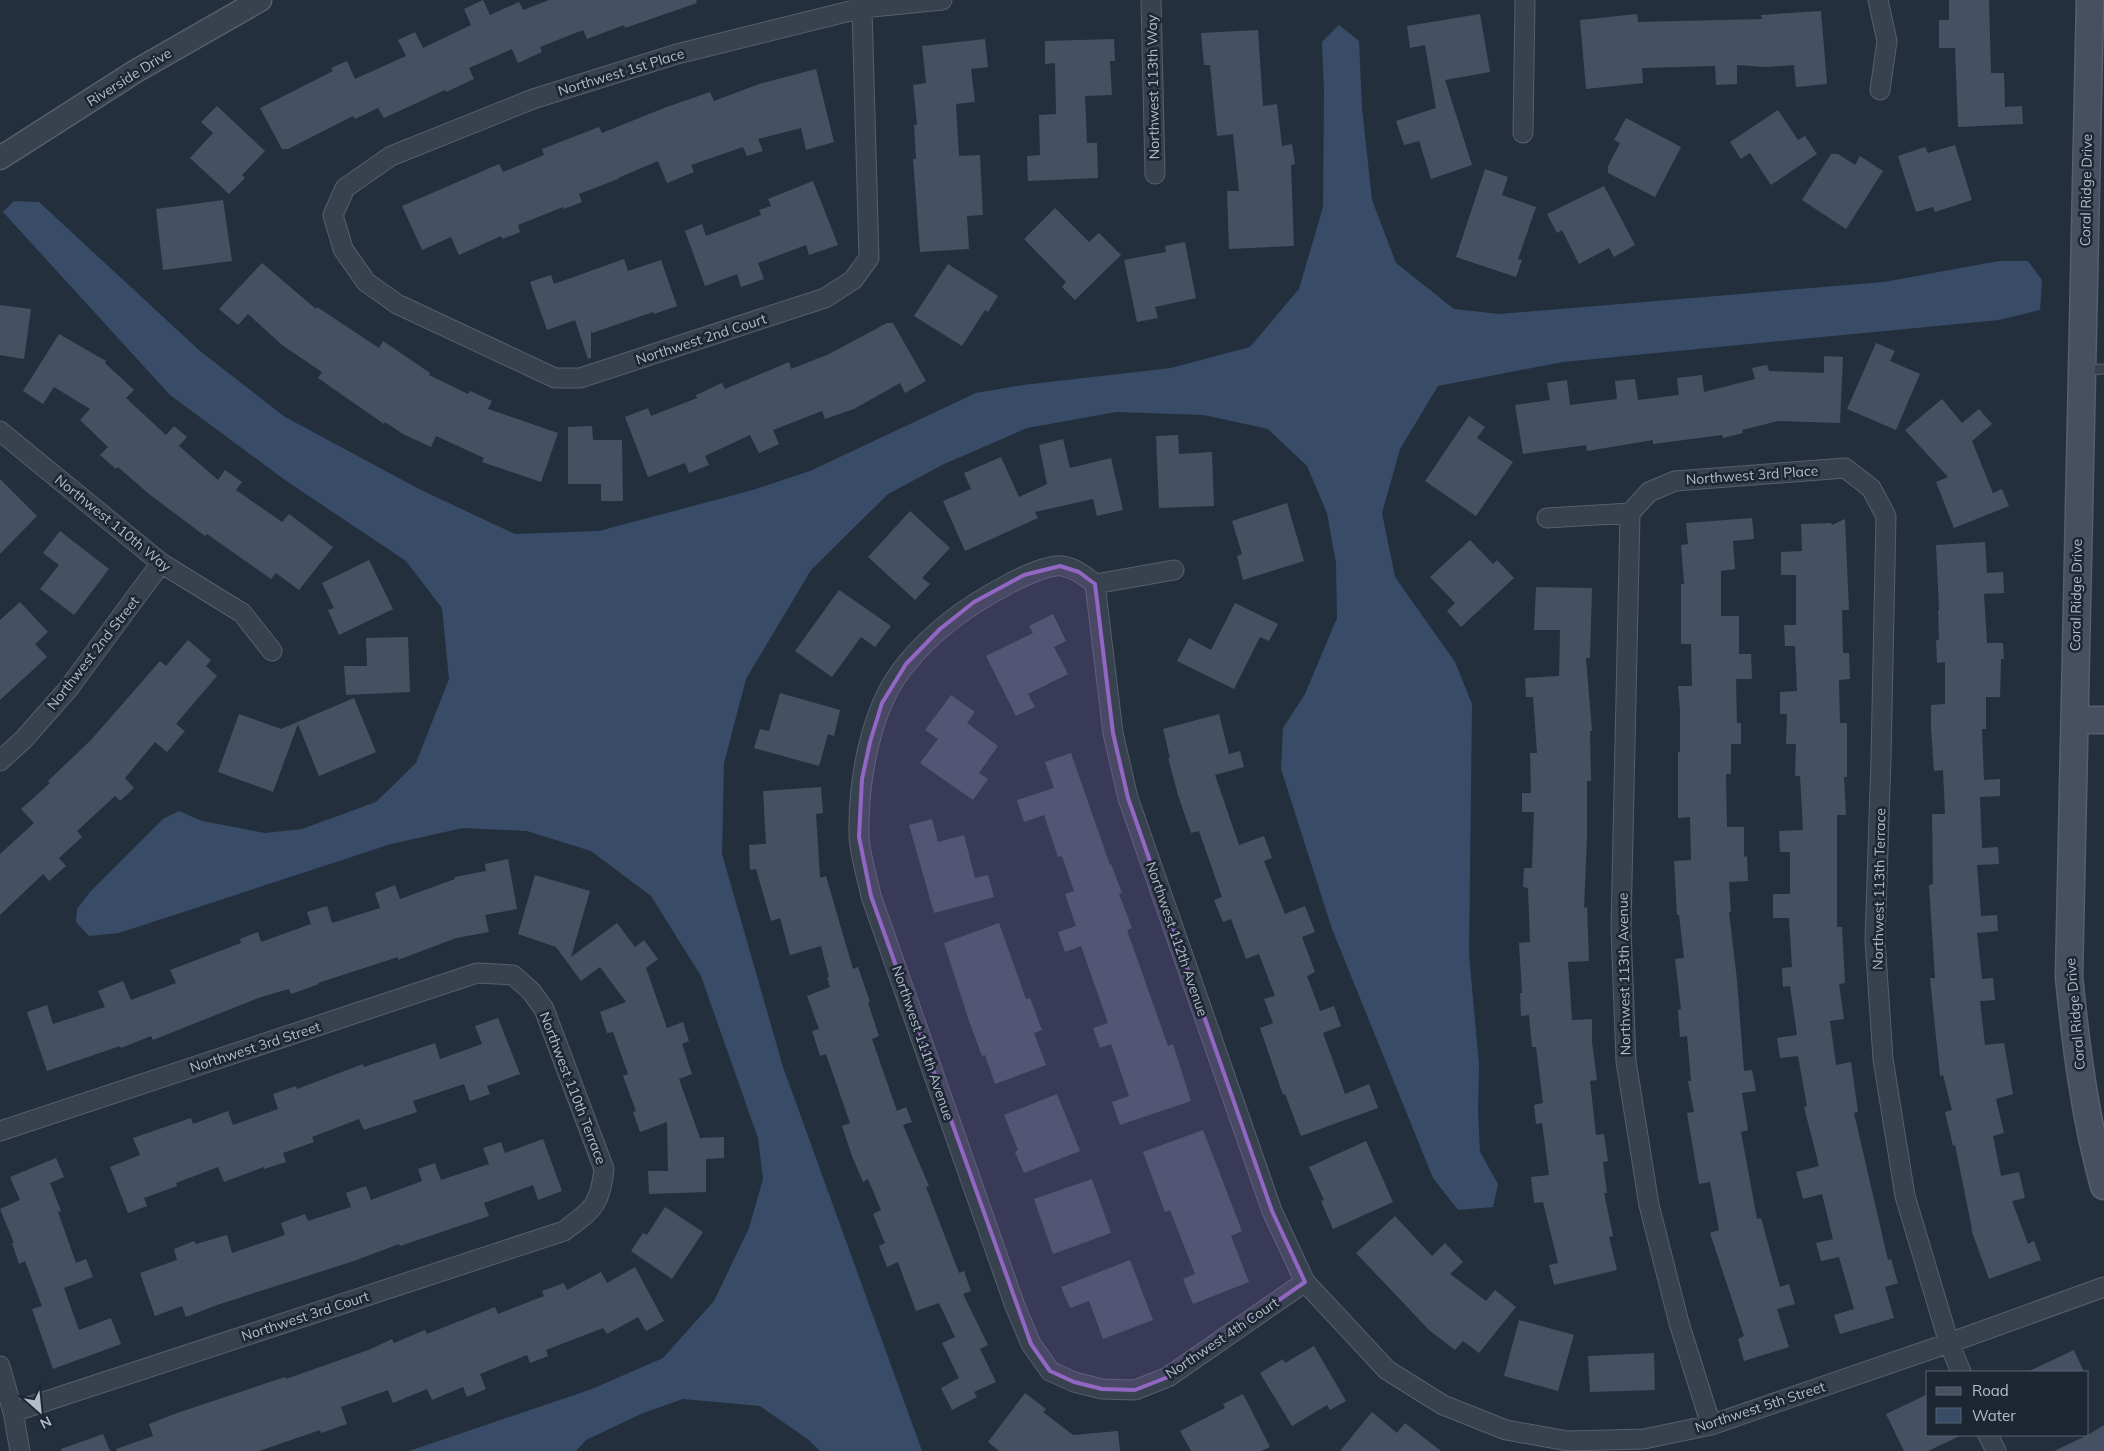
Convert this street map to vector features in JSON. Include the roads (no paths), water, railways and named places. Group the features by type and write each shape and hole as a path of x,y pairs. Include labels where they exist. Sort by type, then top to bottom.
{"main road":[{"name":"Coral Ridge Drive","path":"2090,0 2093,369 2077,520 2068,977 2077,1058 2104,1186"},
{"path":"2074,720 2104,720"}],"street":[{"name":"Northwest 1st Place","path":"333,215 344,188 392,156 533,99 677,54 861,4 942,0"},
{"name":"Northwest 113th Way","path":"1151,0 1155,174"},
{"path":"1523,133 1525,0"},
{"path":"1878,0 1887,41 1880,90"},
{"name":"Riverside Drive","path":"0,158 136,70 255,1"},
{"name":"Northwest 2nd Court","path":"333,215 343,249 366,282 397,304 555,378 580,378 824,298 853,280 869,258 861,4"},
{"name":"Northwest 110th Way","path":"0,431 161,563 242,613 272,651"},
{"name":"Northwest 3rd Place","path":"1630,513 1649,492 1675,481 1845,468 1871,488"},
{"name":"Northwest 113th Terrace","path":"1871,488 1886,516 1875,940 1883,1059 1905,1196 1949,1343 1961,1371"},
{"path":"1547,518 1630,513"},
{"name":"Northwest 113th Avenue","path":"1630,513 1621,928 1626,1061 1649,1205 1679,1323 1711,1425"},
{"name":"Northwest 2nd Street","path":"0,761 24,738 68,689 161,563"},
{"name":"Northwest 111th Avenue","path":"1050,1371 1031,1344 1016,1306 871,896 859,838 862,779 870,742 882,703 906,664 940,629 974,602 1024,575 1060,566 1079,572 1094,584"},
{"path":"1094,584 1174,570"},
{"name":"Northwest 112th Avenue","path":"1094,584 1113,733 1128,798 1272,1211 1305,1282"},
{"name":"Northwest 3rd Street","path":"0,1131 478,973 512,975"},
{"name":"Northwest 110th Terrace","path":"512,975 531,991 544,1009 604,1169 601,1192 591,1210"},
{"name":"Northwest 3rd Court","path":"13,1412 564,1231 591,1210"},
{"name":"Northwest 5th Street","path":"1305,1282 1387,1370 1442,1405 1506,1430 1568,1441 1644,1440 1711,1425 2104,1287"},
{"name":"Northwest 4th Court","path":"1050,1371 1074,1382 1102,1389 1135,1390 1168,1377 1305,1282"},
{"path":"0,1366 13,1412 20,1451"},
{"path":"1988,1436 1996,1451"}],"water":[{"path":"1339,25 1359,41 1362,108 1372,200 1396,263 1454,309 1499,314 1884,282 1999,261 2028,261 2042,280 2040,310 1999,320 1563,362 1438,386 1400,449 1382,513 1395,577 1455,662 1472,704 1469,954 1479,1065 1478,1113 1480,1152 1498,1184 1493,1207 1458,1210 1433,1178 1332,929 1281,769 1283,728 1305,694 1337,618 1336,563 1327,513 1307,466 1268,429 1204,415 1116,412 1027,428 942,465 888,494 811,570 746,679 724,763 722,854 783,1067 922,1451 820,1451 809,1440 760,1406 683,1399 643,1413 586,1440 576,1451 409,1451 592,1389 663,1358 714,1301 749,1228 763,1179 758,1138 701,976 651,896 591,851 527,831 463,828 391,844 119,933 89,936 76,922 77,909 90,892 163,819 179,811 202,821 265,833 302,829 376,802 416,763 449,679 442,608 406,561 285,480 170,395 3,212 14,201 39,202 200,351 285,417 421,490 515,534 599,531 753,490 810,471 976,393 1023,385 1171,368 1250,347 1299,289 1323,207 1324,92 1322,42"}]}
